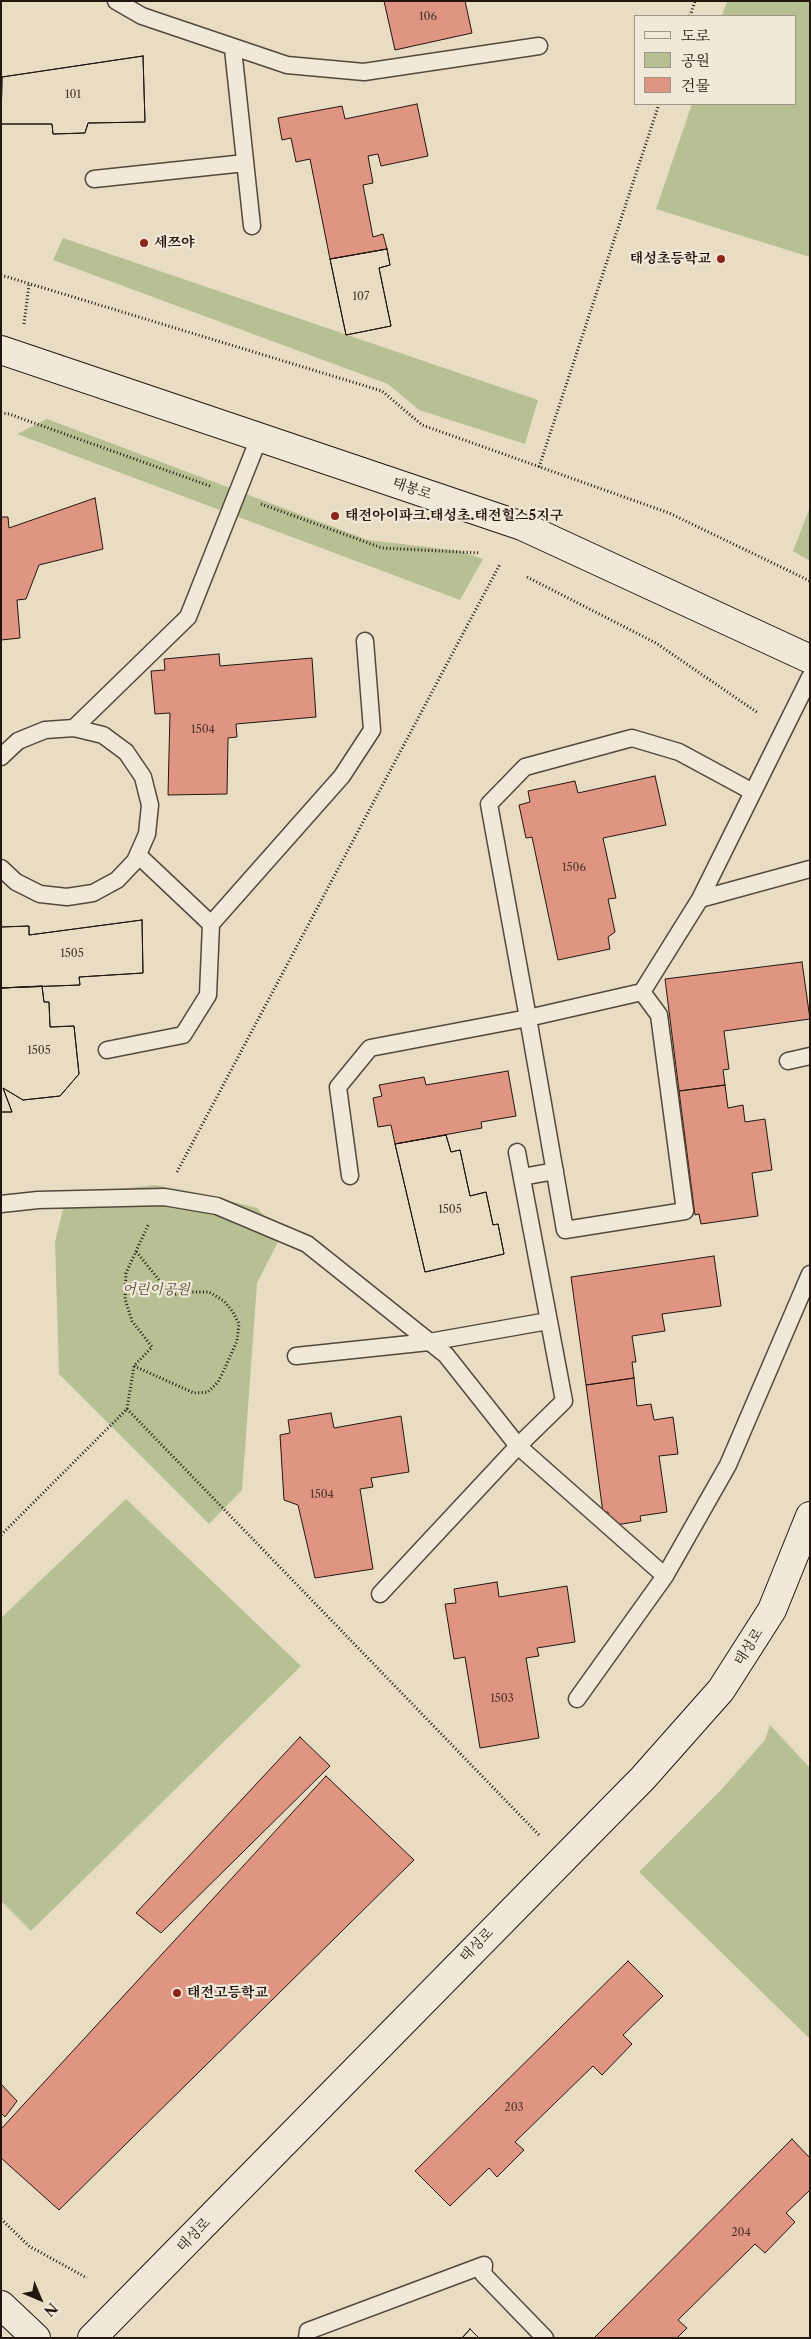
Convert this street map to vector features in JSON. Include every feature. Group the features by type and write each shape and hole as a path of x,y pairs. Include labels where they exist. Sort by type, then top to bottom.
{"street":[{"name":"태봉로","path":"1,350 522,526 810,659"},
{"name":"태성로","path":"92,2338 643,1778 721,1690 772,1610 810,1516"},
{"path":"1,2305 36,2338"}],"lane":[{"path":"116,1 142,16 287,65 364,72 539,46"},
{"path":"234,48 252,226"},
{"path":"94,179 245,163"},
{"path":"74,728 188,616 260,438"},
{"path":"108,1050 183,1035 208,995 211,924 342,776 372,730 365,641"},
{"path":"350,1176 338,1087 370,1048 528,1018 642,992 700,899 810,676"},
{"path":"1,757 18,741 45,730 74,728 103,735 126,752 143,777 150,805 148,834 135,861 117,880 93,893 67,897 40,894 3,874"},
{"path":"642,992 659,1015 685,1211 566,1230 489,804 525,767 632,738 679,752 752,792"},
{"path":"138,855 211,924"},
{"path":"700,899 810,869"},
{"path":"788,1061 810,1056"},
{"path":"380,1594 518,1446 564,1401 517,1152"},
{"path":"522,1178 555,1171"},
{"path":"1,1204 38,1200 164,1196 217,1206 307,1244 446,1355 518,1446 665,1576"},
{"path":"577,1699 665,1576 728,1465 810,1274"},
{"path":"296,1356 429,1342 548,1320"},
{"path":"307,2338 308,2331 484,2265 482,2274 545,2338"}],"path":[{"path":"690,15 695,1"},
{"path":"539,467 659,105"},
{"path":"1,275 382,391 422,425 669,513 810,581"},
{"path":"1,1535 127,1409 134,1366 152,1347 132,1321 125,1299 126,1273 135,1250 500,564"},
{"path":"527,577 656,643 758,713"},
{"path":"134,1366 194,1393 208,1392 218,1382 224,1370 237,1340 239,1324 224,1300 209,1292 171,1295 135,1250"},
{"path":"127,1409 562,1860"},
{"path":"1,2219 29,2246 87,2278"}],"green space":[{"path":"727,1 810,1 810,257 656,209 692,105 796,105 796,15 722,15"},
{"path":"63,238 538,400 525,444 419,410 388,384 53,260"},
{"path":"47,419 368,540 460,551 483,559 460,600 17,434"},
{"path":"810,507 810,561 793,551"},
{"name":"어린이공원","path":"155,1185 194,1192 257,1208 282,1234 257,1283 242,1490 209,1524 59,1374 55,1242 63,1209 75,1198 101,1191"},
{"path":"126,1499 301,1666 31,1931 1,1901 1,1618"},
{"path":"770,1725 810,1768 810,2039 639,1872 721,1790 765,1740"}],"building":[{"path":"384,1 465,1 472,33 395,50"},
{"path":"143,56 145,122 88,123 85,133 53,134 52,124 1,124 2,77"},
{"path":"143,56 145,122 88,123 85,133 53,134 52,124 1,124 2,77"},
{"path":"417,104 428,156 381,166 378,154 368,156 373,183 363,185 373,237 383,234 387,249 330,259 310,159 296,162 291,138 282,140 278,118 342,106 345,119"},
{"path":"387,249 390,265 379,268 391,326 346,335 330,259"},
{"path":"387,249 390,265 379,268 391,326 346,335 330,259"},
{"path":"95,498 103,549 39,565 26,599 17,600 20,638 1,640 1,517 8,517 9,528"},
{"path":"219,654 220,666 312,658 316,717 236,724 237,737 228,738 227,794 168,795 170,713 155,714 151,671 165,670 164,659"},
{"path":"655,776 666,825 603,838 616,898 608,899 615,932 608,937 610,949 558,960 532,837 526,838 519,805 530,802 528,791 575,781 578,793"},
{"path":"142,920 143,973 79,977 80,985 1,988 1,927 29,926 29,935"},
{"path":"142,920 143,973 79,977 80,985 1,988 1,927 29,926 29,935"},
{"path":"802,962 810,1019 724,1031 729,1069 723,1070 725,1085 679,1091 665,979"},
{"path":"42,986 44,1002 49,1002 50,1027 74,1026 79,1074 60,1096 23,1100 3,1088 12,1112 1,1112 1,988"},
{"path":"42,986 44,1002 49,1002 50,1027 74,1026 79,1074 60,1096 23,1100 3,1088 12,1112 1,1112 1,988"},
{"path":"508,1071 516,1116 481,1122 482,1128 395,1144 391,1125 378,1127 373,1098 382,1096 379,1085 424,1077 426,1085"},
{"path":"725,1085 728,1108 743,1105 745,1122 765,1119 772,1170 752,1173 758,1216 701,1224 699,1214 695,1215 679,1091"},
{"path":"446,1135 451,1152 460,1150 470,1196 486,1192 493,1225 498,1224 504,1254 425,1272 395,1144"},
{"path":"446,1135 451,1152 460,1150 470,1196 486,1192 493,1225 498,1224 504,1254 425,1272 395,1144"},
{"path":"714,1256 721,1306 662,1314 665,1331 632,1336 636,1362 632,1362 634,1378 586,1385 571,1277"},
{"path":"634,1378 637,1406 651,1404 654,1420 673,1417 678,1454 659,1456 667,1512 640,1516 641,1521 609,1526 608,1512 603,1513 586,1385"},
{"path":"331,1413 334,1428 401,1416 409,1472 371,1478 373,1487 360,1489 373,1569 315,1578 298,1505 284,1500 280,1435 290,1433 288,1420"},
{"path":"497,1582 499,1597 567,1586 575,1642 537,1648 539,1656 526,1658 539,1738 480,1748 465,1657 454,1659 445,1604 456,1603 454,1589"},
{"path":"300,1737 330,1766 161,1933 136,1913"},
{"path":"326,1776 414,1860 59,2210 1,2158 1,2129"},
{"path":"628,1961 663,1996 623,2035 632,2044 602,2075 593,2066 515,2142 524,2150 497,2177 489,2168 450,2206 415,2171"},
{"path":"1,2084 17,2101 5,2117 1,2113"},
{"path":"792,2139 810,2158 810,2190 786,2213 795,2222 765,2253 755,2244 678,2320 687,2328 677,2338 594,2338"},
{"path":"470,2329 479,2338 462,2338"},
{"path":"470,2329 479,2338 462,2338"}],"place":[{"name":"세쯔야","path":"144,243"},
{"name":"태성초등학교","path":"721,259"},
{"name":"태전아이파크.태성초.태전힐스5지구","path":"335,516"},
{"name":"태전고등학교","path":"177,1993"}]}
